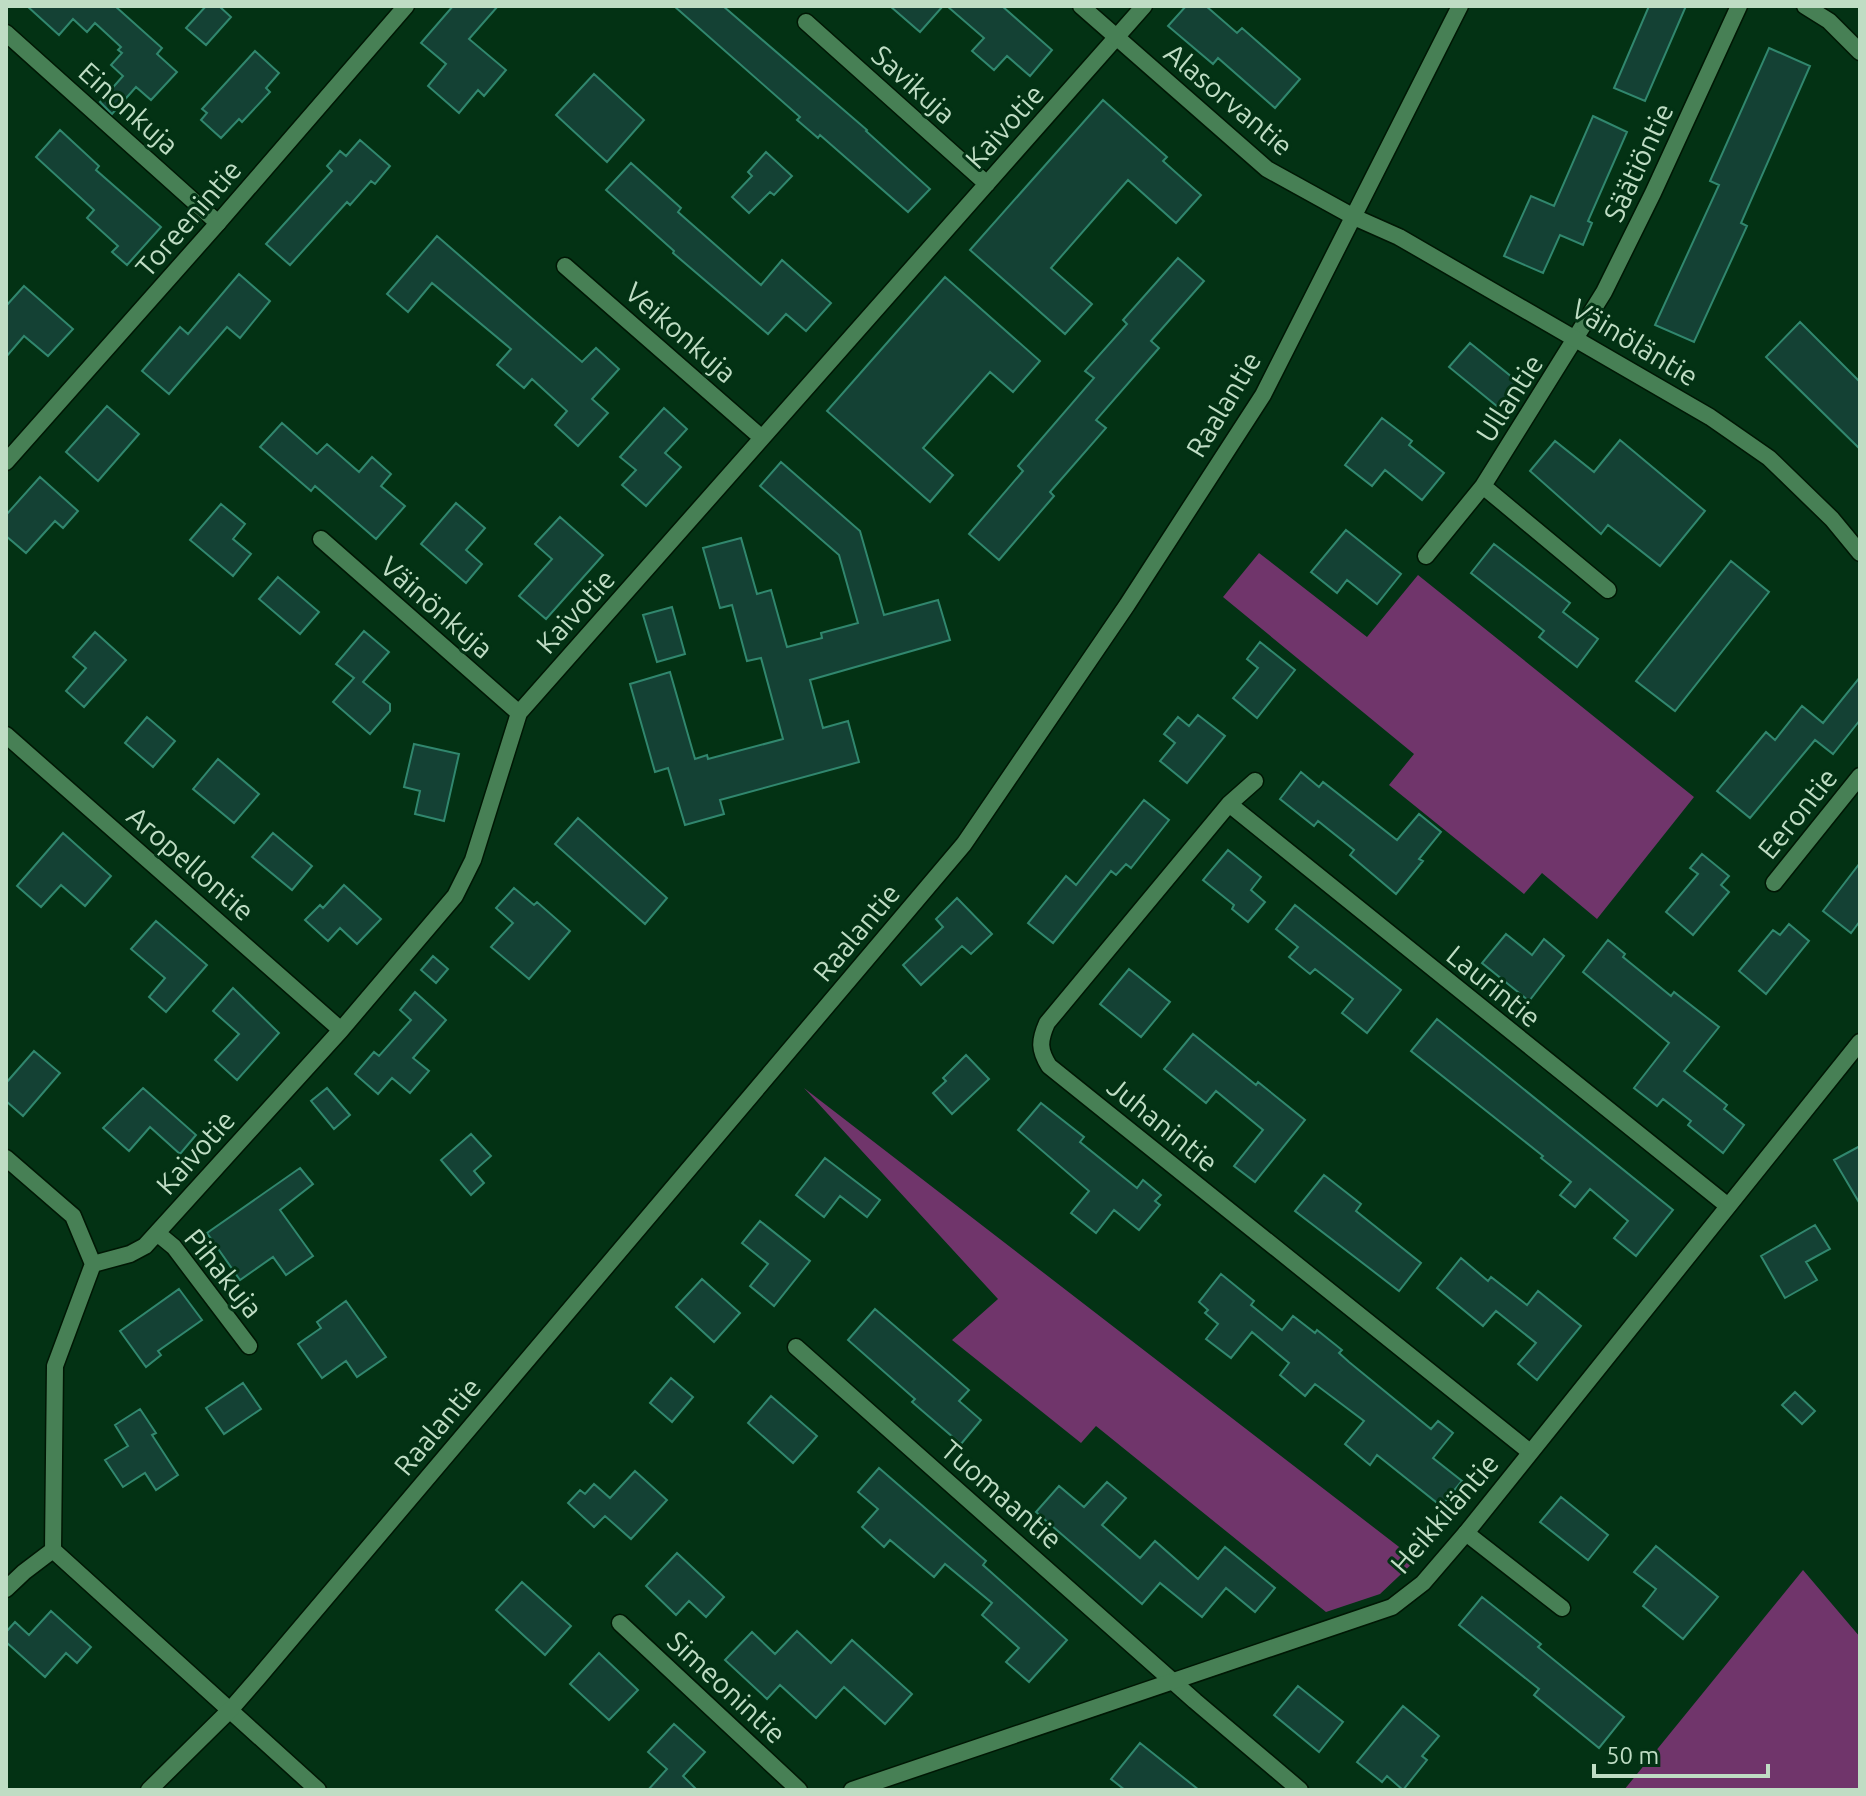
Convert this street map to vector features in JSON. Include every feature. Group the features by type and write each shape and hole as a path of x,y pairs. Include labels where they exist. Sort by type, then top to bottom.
{"street":[{"name":"Toreenintie","path":"8,457 218,223 406,6"},
{"name":"Alasorvantie","path":"1081,6 1267,169 1354,217"},
{"name":"Kaivotie","path":"93,1264 130,1254 145,1246 341,1030 455,896 473,860 519,713 1144,6"},
{"name":"Raalantie","path":"149,1790 231,1709 964,844 1127,605 1263,395 1460,6"},
{"name":"Säätiöntie","path":"1578,338 1653,193 1739,6"},
{"path":"1805,6 1829,21 1860,52"},
{"name":"Savikuja","path":"806,22 987,184"},
{"name":"Einonkuja","path":"6,33 218,223"},
{"name":"Väinöläntie","path":"1354,217 1399,237 1710,417 1769,458 1832,519 1860,553"},
{"name":"Veikonkuja","path":"565,266 762,438"},
{"name":"Ullantie","path":"1426,556 1483,486 1578,338"},
{"name":"Ullantie","path":"1483,486 1608,590"},
{"name":"Väinönkuja","path":"321,539 519,713"},
{"name":"Aropellontie","path":"6,735 341,1030"},
{"name":"Eerontie","path":"1774,883 1860,776"},
{"name":"Juhanintie","path":"1255,781 1229,804 1047,1023 1040,1039 1041,1053 1049,1066 1530,1452"},
{"name":"Laurintie","path":"1229,804 1728,1206"},
{"name":"Heikkiläntie","path":"852,1790 1392,1607 1423,1583 1466,1533 1860,1042"},
{"path":"6,1158 73,1216 93,1264 55,1366 53,1550 318,1790"},
{"name":"Pihakuja","path":"157,1233 174,1247 249,1346"},
{"name":"Tuomaantie","path":"796,1347 1300,1790"},
{"path":"1466,1533 1562,1608"},
{"path":"6,1589 53,1550"},
{"name":"Simeonintie","path":"620,1623 799,1790"}],"shaded area":[{"path":"1259,553 1367,637 1418,575 1694,797 1597,919 1542,873 1524,894 1389,785 1414,754 1223,597"},
{"path":"804,1088 1416,1560 1380,1594 1326,1612 1096,1426 1081,1443 952,1340 998,1299"},
{"path":"1803,1570 1860,1637 1860,1790 1624,1790"}],"building":[{"path":"27,6 115,6 162,48 157,54 177,72 151,100 136,87 112,114 100,102 123,76 111,65 122,53 118,50 121,47 95,23 87,32 73,19 59,35"},
{"path":"206,6 219,6 231,17 206,45 186,28"},
{"path":"453,6 498,6 469,39 506,70 484,96 478,90 459,113 428,86 446,64 421,43"},
{"path":"674,6 723,6 867,130 930,189 908,212 820,135 818,138 797,120 800,117"},
{"path":"890,6 943,6 920,32"},
{"path":"947,6 1002,6 1052,50 1030,76 1007,56 994,70 972,51 984,38"},
{"path":"1186,6 1206,6 1237,33 1242,28 1300,79 1275,108 1218,58 1213,64 1168,26"},
{"path":"1649,6 1686,6 1645,101 1614,88"},
{"path":"1769,48 1810,66 1741,223 1747,226 1694,342 1655,325 1719,185 1710,181"},
{"path":"255,51 279,73 266,88 270,92 242,122 239,119 221,138 201,120 207,113 202,109"},
{"path":"594,74 644,120 607,162 556,115"},
{"path":"1103,100 1167,157 1163,161 1201,195 1176,223 1128,180 1051,268 1092,304 1065,334 970,250"},
{"path":"1593,116 1627,132 1588,221 1592,223 1583,245 1560,235 1543,273 1504,256 1531,196 1554,206"},
{"path":"60,130 99,166 96,170 161,227 127,265 112,252 118,246 87,218 94,210 36,157"},
{"path":"360,140 390,166 375,184 371,181 350,205 347,202 290,265 266,244 332,171 327,166 340,151 346,156"},
{"path":"766,152 792,176 774,195 770,192 749,213 732,197 752,176 748,172"},
{"path":"631,163 681,208 678,212 761,285 782,260 831,303 806,331 786,314 768,334 673,253 606,190"},
{"path":"437,236 582,362 596,348 619,369 592,399 608,413 578,446 555,425 567,411 532,379 524,388 497,365 511,349 432,283 408,312 387,294"},
{"path":"1178,258 1204,281 1151,341 1159,348 1096,420 1106,428 1050,492 1054,496 999,560 969,534 1023,471 1018,466 1094,378 1085,371 1127,324 1123,320"},
{"path":"239,274 270,301 240,338 227,327 169,394 142,371 180,327 188,334"},
{"path":"945,277 1040,361 1013,392 990,372 923,448 953,475 930,502 827,411"},
{"path":"24,286 73,329 48,356 24,336 6,357 6,306"},
{"path":"1800,322 1860,382 1860,449 1766,357"},
{"path":"1470,343 1518,382 1498,407 1449,367"},
{"path":"107,406 139,434 98,481 66,452"},
{"path":"664,408 687,429 665,453 681,467 646,506 622,485 636,470 620,457"},
{"path":"1382,418 1412,441 1409,445 1444,473 1422,500 1385,470 1372,486 1345,465"},
{"path":"282,423 317,454 327,444 359,472 372,457 391,474 381,486 405,506 376,539 315,486 311,491 260,447"},
{"path":"1620,440 1705,511 1660,566 1608,525 1601,534 1530,471 1555,441 1594,472"},
{"path":"781,462 860,531 884,615 938,600 950,640 810,680 823,728 848,721 859,762 720,800 724,814 685,825 668,768 655,772 630,684 670,672 695,759 707,755 708,759 783,739 761,658 747,661 732,605 720,608 703,548 741,538 757,594 771,590 787,647 822,638 821,633 858,623 839,555 760,486"},
{"path":"40,477 78,511 63,528 55,521 26,553 6,536 6,515"},
{"path":"456,503 485,528 466,550 482,564 466,583 421,544"},
{"path":"221,504 245,524 233,539 251,554 233,576 190,540"},
{"path":"560,517 603,555 546,619 519,596 552,559 535,544"},
{"path":"1346,530 1401,574 1377,604 1347,580 1337,593 1311,572"},
{"path":"1494,544 1570,603 1563,612 1598,639 1577,667 1539,637 1544,631 1471,573"},
{"path":"1731,561 1769,592 1675,711 1636,681"},
{"path":"278,577 319,612 300,634 259,599"},
{"path":"672,607 685,654 657,662 643,615"},
{"path":"364,631 389,652 363,682 390,704 390,711 370,734 333,702 354,678 336,664"},
{"path":"95,632 126,660 84,707 66,691 86,668 73,657"},
{"path":"1260,642 1295,670 1257,718 1233,698 1258,668 1247,659"},
{"path":"1860,677 1860,720 1833,754 1815,740 1750,818 1717,791 1766,732 1775,740 1802,706 1823,723"},
{"path":"1198,715 1225,736 1187,783 1160,761 1175,743 1164,734 1178,717 1189,726"},
{"path":"147,717 175,741 153,767 125,743"},
{"path":"414,744 459,754 444,821 415,814 420,791 404,787"},
{"path":"218,759 259,794 234,823 193,789"},
{"path":"1301,772 1319,787 1323,782 1397,840 1419,814 1441,832 1419,859 1423,861 1396,894 1350,855 1354,850 1318,821 1314,826 1280,799"},
{"path":"1144,800 1169,820 1131,868 1126,864 1116,875 1111,871 1053,943 1028,923 1066,876 1076,885"},
{"path":"578,818 667,898 645,924 555,844"},
{"path":"63,833 111,876 85,906 61,885 41,907 17,886"},
{"path":"273,833 312,866 292,890 252,857"},
{"path":"1228,850 1261,877 1251,890 1265,902 1248,922 1232,909 1234,905 1203,880"},
{"path":"1702,854 1729,876 1721,885 1729,892 1693,935 1666,912 1698,874 1690,868"},
{"path":"1860,863 1860,921 1851,933 1823,911"},
{"path":"344,885 381,919 357,944 340,928 328,941 305,920 320,905 323,908"},
{"path":"514,888 534,905 537,902 570,931 529,979 491,947 513,923 496,908"},
{"path":"957,898 992,934 971,954 962,946 921,985 903,965 943,927 936,919"},
{"path":"1295,905 1401,990 1367,1033 1342,1013 1353,999 1315,969 1310,974 1289,957 1298,947 1276,929"},
{"path":"156,921 207,965 166,1012 149,997 165,978 131,949"},
{"path":"1789,924 1809,941 1766,994 1739,971 1773,930 1780,935"},
{"path":"1506,934 1532,955 1544,939 1564,956 1529,1001 1482,963"},
{"path":"1608,940 1625,954 1623,957 1671,996 1674,992 1719,1027 1684,1071 1727,1105 1724,1109 1744,1125 1723,1153 1688,1125 1691,1121 1663,1099 1657,1106 1634,1088 1669,1043 1583,972"},
{"path":"433,956 448,969 436,983 421,970"},
{"path":"1129,969 1170,1002 1141,1037 1100,1004"},
{"path":"233,988 279,1033 237,1080 215,1060 239,1034 213,1011"},
{"path":"415,992 446,1020 413,1058 429,1071 410,1093 392,1078 378,1094 355,1074 374,1052 379,1056 411,1020 400,1010"},
{"path":"1437,1019 1673,1210 1636,1256 1614,1238 1628,1221 1590,1189 1575,1207 1560,1195 1571,1182 1411,1051"},
{"path":"1193,1034 1305,1120 1255,1182 1234,1166 1263,1130 1216,1091 1206,1103 1164,1069"},
{"path":"34,1051 60,1073 23,1116 6,1101 6,1083"},
{"path":"966,1055 989,1079 952,1114 933,1093"},
{"path":"143,1088 196,1135 180,1154 150,1127 129,1151 103,1128"},
{"path":"327,1088 350,1115 334,1129 311,1101"},
{"path":"1041,1103 1084,1137 1080,1142 1137,1188 1143,1180 1161,1195 1155,1201 1160,1205 1139,1230 1114,1210 1096,1233 1071,1213 1089,1191 1018,1130"},
{"path":"471,1134 491,1156 474,1171 484,1183 471,1195 441,1160"},
{"path":"1860,1146 1860,1204 1834,1160"},
{"path":"825,1158 880,1200 867,1217 840,1196 824,1217 796,1195"},
{"path":"300,1168 313,1184 280,1210 313,1256 286,1275 273,1257 240,1280 207,1233"},
{"path":"1324,1175 1361,1204 1356,1211 1421,1263 1399,1291 1295,1211"},
{"path":"760,1221 810,1261 774,1306 750,1286 768,1264 742,1243"},
{"path":"1815,1225 1830,1249 1806,1262 1817,1280 1785,1298 1761,1256"},
{"path":"1461,1258 1488,1281 1491,1277 1527,1305 1538,1291 1581,1326 1537,1380 1518,1364 1536,1343 1496,1311 1483,1326 1437,1288"},
{"path":"1221,1274 1254,1301 1251,1305 1282,1330 1293,1316 1315,1333 1317,1330 1342,1350 1339,1353 1349,1362 1431,1429 1438,1421 1453,1433 1433,1458 1462,1481 1441,1506 1377,1455 1370,1465 1345,1444 1364,1421 1315,1384 1305,1396 1280,1375 1289,1363 1252,1332 1231,1358 1206,1339 1218,1324 1205,1313 1208,1310 1199,1302"},
{"path":"702,1279 740,1313 714,1342 676,1307"},
{"path":"179,1289 202,1320 158,1351 161,1355 146,1367 120,1331"},
{"path":"346,1301 386,1357 357,1377 346,1361 322,1378 298,1344 321,1328 317,1322"},
{"path":"875,1309 969,1390 959,1401 981,1420 961,1444 848,1340"},
{"path":"671,1378 693,1397 672,1422 650,1403"},
{"path":"243,1383 261,1409 224,1434 206,1408"},
{"path":"1795,1392 1815,1411 1802,1424 1782,1405"},
{"path":"771,1396 817,1436 793,1463 748,1423"},
{"path":"140,1409 156,1433 152,1435 178,1475 156,1490 145,1473 123,1487 105,1460 128,1446 115,1425"},
{"path":"879,1468 986,1561 983,1565 1067,1640 1029,1682 1006,1662 1019,1648 982,1615 992,1603 945,1564 934,1577 890,1540 884,1547 862,1527 878,1509 858,1492"},
{"path":"635,1471 667,1500 631,1539 605,1516 594,1527 568,1503 580,1490 585,1494 594,1484 610,1498"},
{"path":"1107,1482 1126,1498 1102,1525 1140,1558 1155,1541 1198,1579 1225,1547 1275,1588 1255,1612 1226,1588 1202,1617 1160,1583 1142,1604 1036,1512 1059,1486 1084,1507"},
{"path":"1561,1497 1608,1535 1588,1560 1540,1522"},
{"path":"1656,1546 1718,1597 1683,1639 1643,1606 1656,1589 1634,1572"},
{"path":"677,1553 724,1597 706,1617 689,1601 676,1615 646,1586"},
{"path":"522,1582 571,1626 545,1655 496,1610"},
{"path":"1482,1597 1624,1717 1599,1748 1534,1695 1539,1689 1459,1625"},
{"path":"51,1611 91,1647 77,1663 66,1653 45,1677 6,1642 6,1632 15,1622 29,1635"},
{"path":"797,1631 831,1663 852,1640 912,1694 885,1724 844,1687 816,1718 780,1685 767,1699 725,1660 752,1632 775,1654"},
{"path":"599,1653 638,1690 609,1720 570,1684"},
{"path":"1298,1686 1343,1722 1319,1752 1274,1715"},
{"path":"1403,1706 1439,1736 1422,1756 1427,1760 1403,1790 1387,1776 1382,1782 1357,1762"},
{"path":"674,1724 705,1752 683,1776 697,1790 648,1790 667,1769 648,1752"},
{"path":"1140,1743 1199,1790 1125,1790 1111,1779"}]}
